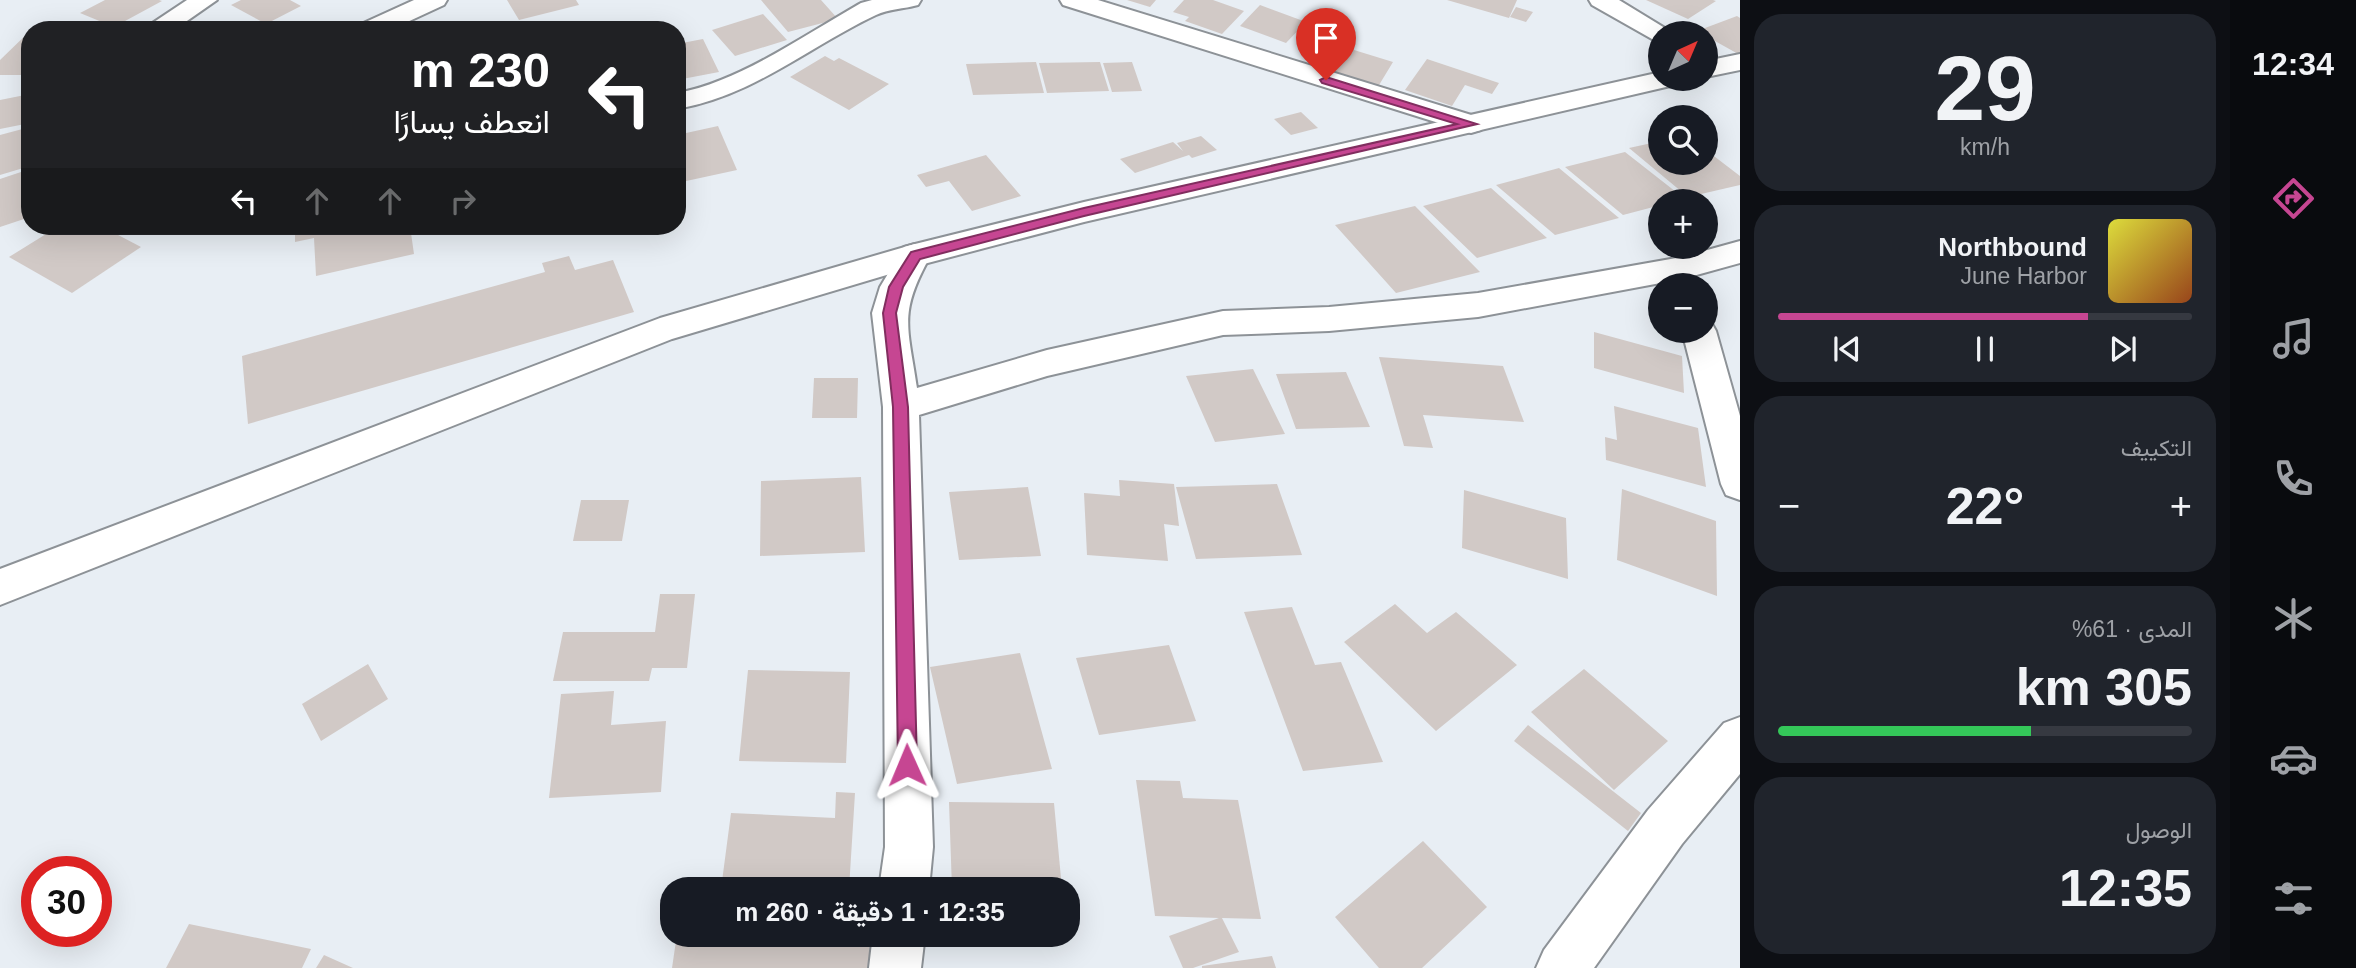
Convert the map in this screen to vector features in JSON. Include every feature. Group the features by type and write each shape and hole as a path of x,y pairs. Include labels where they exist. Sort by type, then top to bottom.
{"street":[{"path":"170,21 205,0"},
{"path":"388,21 435,0"},
{"path":"686,100 700,97 766,68 870,8 909,0"},
{"path":"1072,0 1471,124"},
{"path":"1601,0 1648,27"},
{"path":"0,587 660,330 915,255 1084,212 1648,83"},
{"path":"1691,273 1740,252"},
{"path":"905,877 909,847 901,407 890,313 896,287 915,255"},
{"path":"901,407 1047,363 1223,323 1329,319 1478,305 1648,281"},
{"path":"1702,343 1740,484"},
{"path":"1562,968 1665,827 1740,739"},
{"path":"895,968 897,947"}],"building":[{"path":"105,0 162,1 125,21 99,21 80,13"},
{"path":"241,0 290,0 301,6 272,21 260,21 231,5"},
{"path":"507,0 576,0 579,5 519,20"},
{"path":"761,0 821,0 838,19 788,32"},
{"path":"1127,0 1156,0 1150,7"},
{"path":"1184,0 1213,0 1244,11 1222,34 1185,21 1189,17 1173,12"},
{"path":"1447,0 1517,0 1509,18"},
{"path":"1646,0 1713,0 1716,1 1688,19"},
{"path":"1260,5 1306,22 1286,43 1240,26"},
{"path":"1516,7 1533,12 1526,22 1510,17"},
{"path":"763,14 787,40 735,56 712,30"},
{"path":"1737,16 1740,18 1740,55 1718,43 1718,23"},
{"path":"703,39 719,72 686,78 686,42"},
{"path":"21,40 21,75 0,75 0,60"},
{"path":"1328,42 1393,62 1376,90 1310,69"},
{"path":"825,56 834,61 839,58 889,84 849,110 790,77"},
{"path":"1427,59 1499,83 1492,94 1465,85 1452,106 1405,90"},
{"path":"1036,62 1044,93 973,95 966,64"},
{"path":"1100,62 1109,91 1047,93 1039,63"},
{"path":"1132,62 1142,91 1112,92 1103,63"},
{"path":"21,96 21,125 0,129 0,100"},
{"path":"1301,112 1318,128 1291,135 1274,119"},
{"path":"718,126 737,170 686,181 686,133"},
{"path":"21,129 21,169 0,175 0,135"},
{"path":"1201,136 1217,150 1192,158 1189,155 1135,173 1120,159 1173,142 1183,151 1177,143"},
{"path":"1648,144 1648,164 1629,148"},
{"path":"1625,152 1648,170 1648,175 1654,175 1672,189 1648,189 1648,208 1623,215 1565,167"},
{"path":"986,155 1021,196 972,211 949,181 926,187 917,175"},
{"path":"1718,159 1740,176 1740,185 1718,190 1678,189 1662,175 1718,175"},
{"path":"1559,168 1619,218 1555,235 1496,185"},
{"path":"21,172 21,220 0,227 0,179"},
{"path":"1491,188 1547,238 1477,258 1423,206"},
{"path":"1415,206 1480,272 1396,293 1335,225"},
{"path":"44,235 118,235 141,247 72,293 9,257"},
{"path":"295,235 411,235 414,254 316,276 314,238 295,242"},
{"path":"569,256 575,270 613,260 634,312 248,424 242,356 545,272 542,263"},
{"path":"1594,332 1682,356 1684,393 1594,368"},
{"path":"1379,357 1503,366 1524,422 1423,415 1433,448 1404,446"},
{"path":"1253,369 1285,434 1215,442 1186,376"},
{"path":"1346,372 1370,427 1296,429 1276,374"},
{"path":"814,378 858,378 857,418 812,418"},
{"path":"1614,406 1698,428 1706,487 1606,460 1605,437 1617,440"},
{"path":"861,477 865,552 760,556 761,481"},
{"path":"1119,480 1174,484 1179,526 1164,524 1168,561 1087,555 1084,493 1120,496"},
{"path":"1277,484 1302,555 1196,559 1176,487"},
{"path":"1028,487 1041,556 959,560 949,492"},
{"path":"1622,489 1716,521 1717,596 1617,560"},
{"path":"1464,490 1566,518 1568,579 1462,548"},
{"path":"581,500 629,500 622,541 573,541"},
{"path":"660,594 695,594 687,668 652,668 649,681 553,681 563,632 655,632"},
{"path":"1395,604 1427,633 1456,612 1517,665 1436,731 1344,642"},
{"path":"1292,607 1315,665 1341,662 1383,762 1303,771 1244,612"},
{"path":"1169,645 1196,721 1099,735 1076,658"},
{"path":"1020,653 1052,769 957,784 930,667"},
{"path":"368,664 388,699 321,741 302,704"},
{"path":"1584,669 1668,741 1614,790 1531,712"},
{"path":"748,670 850,672 846,763 739,761"},
{"path":"614,691 611,725 666,721 661,792 549,798 561,694"},
{"path":"1528,725 1641,813 1628,831 1514,741"},
{"path":"1136,780 1180,781 1183,798 1238,800 1261,919 1222,918 1239,952 1193,968 1183,968 1169,936 1219,918 1155,916"},
{"path":"836,792 855,793 850,877 723,877 731,813 835,818"},
{"path":"949,802 1054,803 1061,877 952,877"},
{"path":"1423,841 1487,907 1422,968 1379,968 1335,917"},
{"path":"189,924 311,949 302,968 166,968"},
{"path":"675,947 870,947 869,968 672,968"},
{"path":"324,955 353,968 316,968"},
{"path":"1272,956 1276,968 1202,968 1202,966"}],"route":[{"path":"907,765 901,407 890,313 896,287 915,255 1084,212 1471,124 1326,80"}]}
